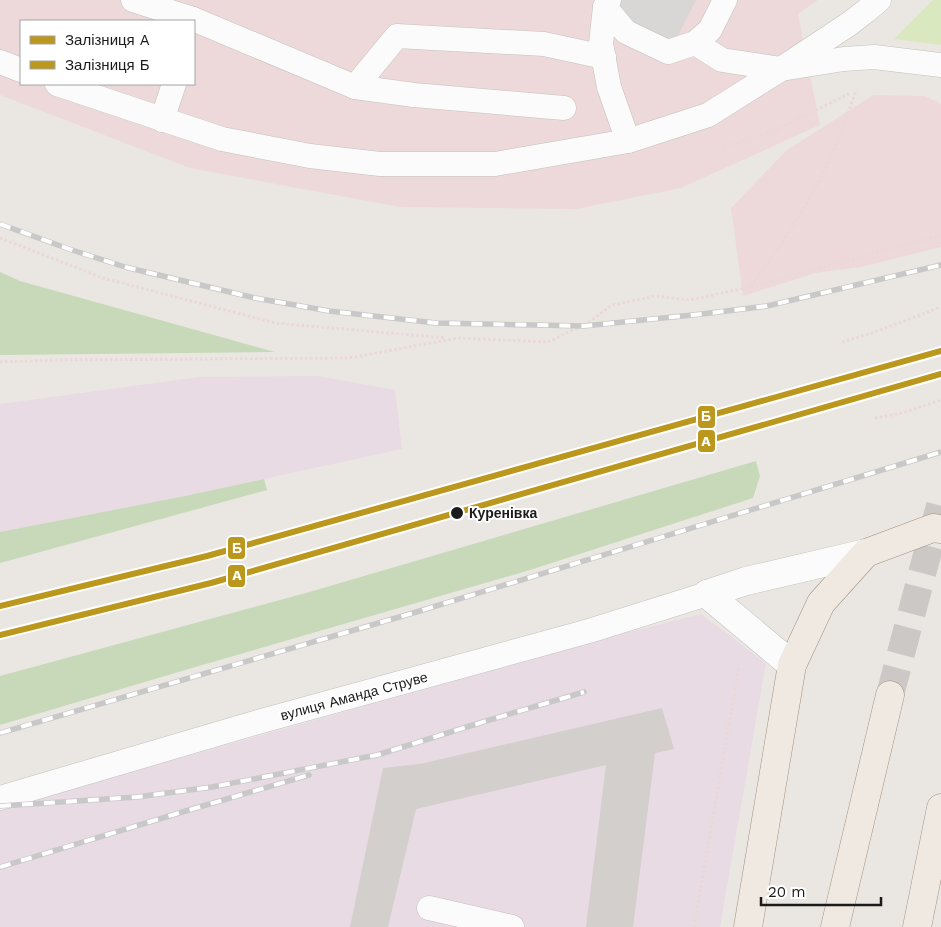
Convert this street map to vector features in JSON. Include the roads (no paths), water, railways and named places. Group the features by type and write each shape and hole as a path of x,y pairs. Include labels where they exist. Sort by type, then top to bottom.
{"main road":[{"path":"748,927 792,665 821,603 866,553 938,528"},
{"path":"835,927 890,695"},
{"path":"917,927 941,808"}],"street":[{"name":"вулиця Аманда Струве","path":"707,594 746,581 866,553"},
{"path":"707,594 792,665"}],"lane":[{"path":"133,0 193,20"},
{"path":"607,3 626,32 668,52 695,43 710,30 725,0"},
{"path":"60,85 222,139 310,156 380,164 495,164 628,141 708,115 781,69 855,19 879,0"},
{"path":"607,3 602,44 609,87 628,141"},
{"path":"195,21 355,87 414,96 564,108"},
{"path":"355,87 397,36 544,44 604,57"},
{"path":"695,43 722,60 781,69 844,59 874,57 941,64"},
{"path":"0,62 20,70"},
{"path":"162,120 174,85"},
{"name":"вулиця Аманда Струве","path":"0,798 258,722 589,632 707,594"},
{"path":"429,908 512,927"}],"tunnel":[{"path":"890,695 941,502"}],"railway":[{"path":"0,224 125,267 255,298 329,311 436,323 584,326 702,314 767,306 941,265"},
{"path":"0,733 413,613 941,452"},
{"path":"0,806 137,797 212,787 377,755 584,692"},
{"path":"0,867 309,775"}],"rail line":[{"name":"Б","path":"0,606 207,556 941,351"},
{"name":"A","path":"0,635 211,583 941,374"}],"place":[{"name":"Куренівка","path":"457,513"}]}
